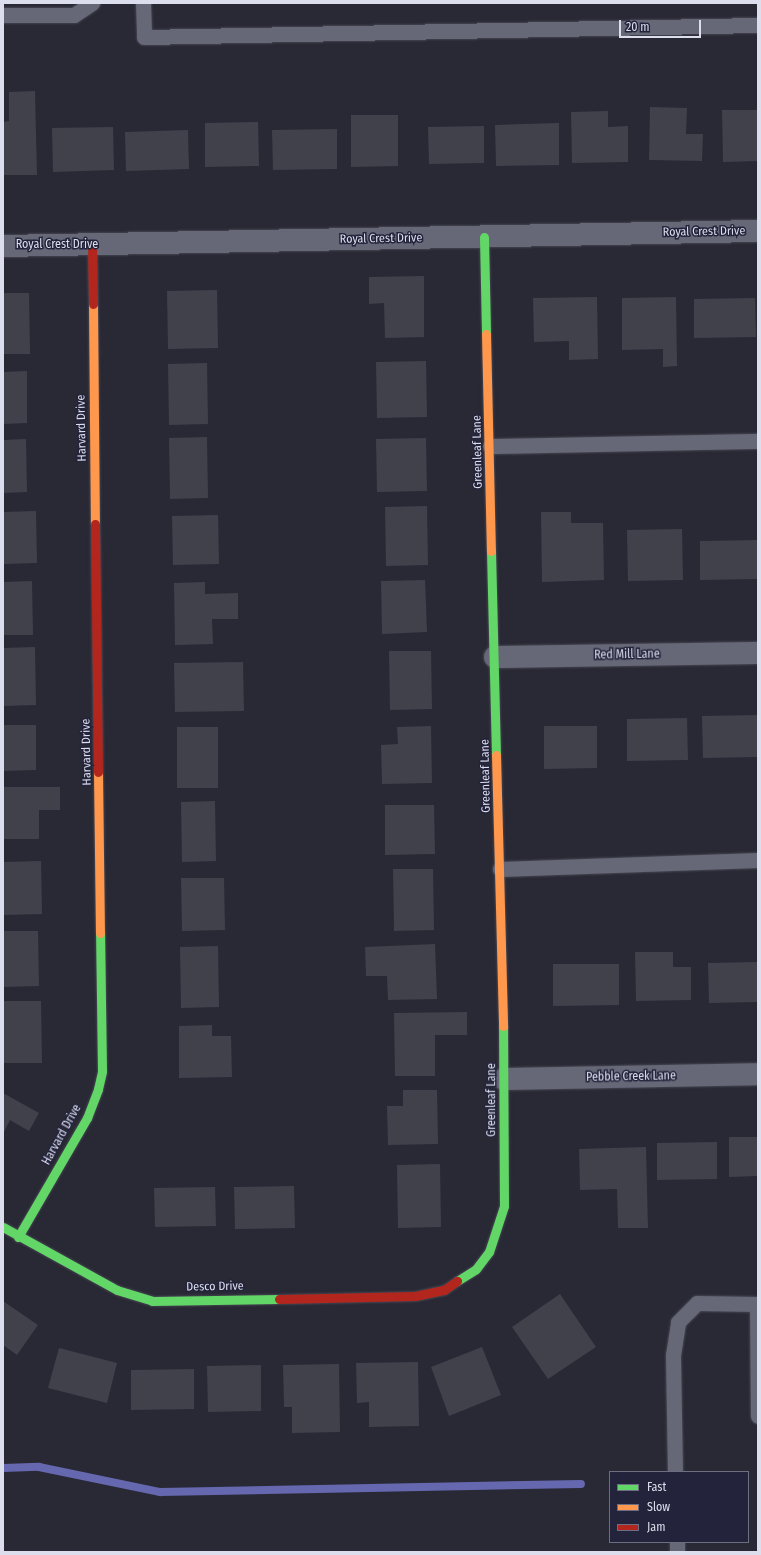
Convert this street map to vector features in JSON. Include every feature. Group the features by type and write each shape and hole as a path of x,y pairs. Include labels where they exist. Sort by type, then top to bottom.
{"street":[{"name":"Royal Crest Drive","path":"3,246 758,231"},
{"name":"Greenleaf Lane","path":"444,1290 476,1270 490,1252 504,1206 504,1079 500,869 484,237"},
{"name":"Harvard Drive","path":"18,1237 87,1118 98,1089 102,1071 92,245"},
{"name":"Red Mill Lane","path":"495,657 758,652"},
{"name":"Pebble Creek Lane","path":"504,1079 758,1074"},
{"name":"Desco Drive","path":"3,1228 116,1290 152,1300 414,1296 444,1290"}],"lane":[{"path":"3,15 74,15 92,3"},
{"path":"144,3 144,37 758,25"},
{"path":"490,446 758,441"},
{"path":"500,869 758,860"},
{"path":"675,1471 673,1355 678,1322 698,1303 758,1304 758,1416"}],"building":[{"path":"35,91 37,175 3,175 3,122 9,121 9,92"},
{"path":"650,107 687,108 686,134 703,134 702,161 649,160"},
{"path":"722,110 758,110 758,161 723,162"},
{"path":"608,111 608,127 628,126 628,162 572,163 571,112"},
{"path":"351,115 398,115 398,166 351,167"},
{"path":"258,122 259,166 205,167 205,123"},
{"path":"559,123 559,165 496,166 495,125"},
{"path":"484,126 484,163 429,164 428,127"},
{"path":"113,127 114,170 53,172 52,128"},
{"path":"337,129 337,169 273,170 272,130"},
{"path":"188,130 189,169 126,171 125,132"},
{"path":"424,276 424,337 385,338 384,303 369,304 369,277"},
{"path":"217,290 218,348 168,349 167,291"},
{"path":"3,293 29,293 30,354 3,354"},
{"path":"597,297 598,359 569,360 569,341 534,342 533,298"},
{"path":"676,297 677,366 663,367 663,349 622,350 622,298"},
{"path":"755,298 756,337 694,338 694,299"},
{"path":"426,361 427,417 377,418 376,362"},
{"path":"207,363 208,424 169,425 168,364"},
{"path":"27,371 27,423 3,424 3,372"},
{"path":"207,437 208,498 170,499 169,438"},
{"path":"426,438 427,491 377,492 376,439"},
{"path":"26,439 27,492 3,493 3,440"},
{"path":"427,506 428,565 386,566 385,507"},
{"path":"36,511 37,563 3,564 3,512"},
{"path":"541,512 571,512 571,523 603,523 604,580 542,582"},
{"path":"218,515 219,564 173,565 172,516"},
{"path":"682,529 683,580 628,581 627,530"},
{"path":"758,540 758,579 700,580 700,541"},
{"path":"425,580 427,632 382,634 381,581"},
{"path":"32,581 33,635 3,635 3,582"},
{"path":"205,582 205,594 238,593 238,619 212,619 213,644 175,645 174,583"},
{"path":"35,647 36,705 3,706 3,648"},
{"path":"389,651 431,651 432,709 390,710"},
{"path":"243,662 244,711 175,712 174,663"},
{"path":"758,715 758,757 703,758 702,716"},
{"path":"687,718 688,760 627,761 627,719"},
{"path":"3,725 36,725 36,770 3,771"},
{"path":"431,726 432,783 382,784 381,745 398,744 397,727"},
{"path":"544,726 597,726 597,768 544,769"},
{"path":"177,727 218,727 218,788 177,788"},
{"path":"3,787 60,787 60,810 39,810 39,839 3,839"},
{"path":"215,801 216,861 182,862 181,802"},
{"path":"385,805 434,805 435,854 385,855"},
{"path":"41,861 42,914 3,915 3,862"},
{"path":"393,869 433,869 434,930 394,931"},
{"path":"181,878 224,878 225,930 182,931"},
{"path":"3,931 38,931 39,986 3,987"},
{"path":"435,944 437,999 388,1000 387,976 366,976 365,947"},
{"path":"218,946 219,1007 181,1008 180,947"},
{"path":"635,952 673,952 673,967 691,967 691,1000 636,1001"},
{"path":"758,962 758,1002 709,1003 708,963"},
{"path":"553,964 619,964 619,1005 553,1006"},
{"path":"3,1001 41,1001 42,1063 4,1063"},
{"path":"467,1012 467,1035 435,1035 435,1076 395,1076 394,1013"},
{"path":"212,1025 212,1036 231,1036 232,1077 179,1078 179,1026"},
{"path":"403,1090 437,1090 438,1144 388,1145 387,1106 403,1106"},
{"path":"3,1093 39,1113 29,1131 10,1120 3,1134"},
{"path":"729,1137 758,1137 758,1176 729,1177"},
{"path":"717,1142 717,1179 657,1180 657,1143"},
{"path":"646,1147 648,1228 618,1228 617,1189 580,1190 579,1149"},
{"path":"440,1164 441,1227 398,1228 397,1165"},
{"path":"294,1186 295,1228 235,1229 234,1187"},
{"path":"215,1187 216,1226 155,1227 154,1188"},
{"path":"560,1294 596,1347 548,1379 512,1327"},
{"path":"3,1301 38,1325 17,1355 3,1345"},
{"path":"482,1347 501,1395 449,1416 431,1367"},
{"path":"59,1348 117,1363 107,1403 48,1388"},
{"path":"418,1362 419,1426 369,1427 369,1402 357,1403 356,1363"},
{"path":"339,1364 340,1432 292,1433 292,1407 284,1407 283,1365"},
{"path":"261,1365 261,1411 208,1412 207,1366"},
{"path":"194,1369 194,1409 131,1410 131,1370"}],"waterway":[{"path":"3,1468 39,1467 160,1492 581,1484"}],"traffic: fast":[{"path":"484,237 486,334"},
{"path":"491,551 496,755"},
{"path":"18,1237 87,1118 98,1089 102,1071 100,933"},
{"path":"457,1281 476,1269 489,1252 504,1206 503,1026"},
{"path":"3,1227 117,1290 152,1301 279,1299"}],"traffic: slow":[{"path":"93,304 95,524"},
{"path":"486,334 491,551"},
{"path":"496,755 503,1026"},
{"path":"98,772 100,933"}],"traffic: jam":[{"path":"92,245 93,304"},
{"path":"95,524 98,772"},
{"path":"279,1299 415,1296 444,1290 457,1281"}]}
